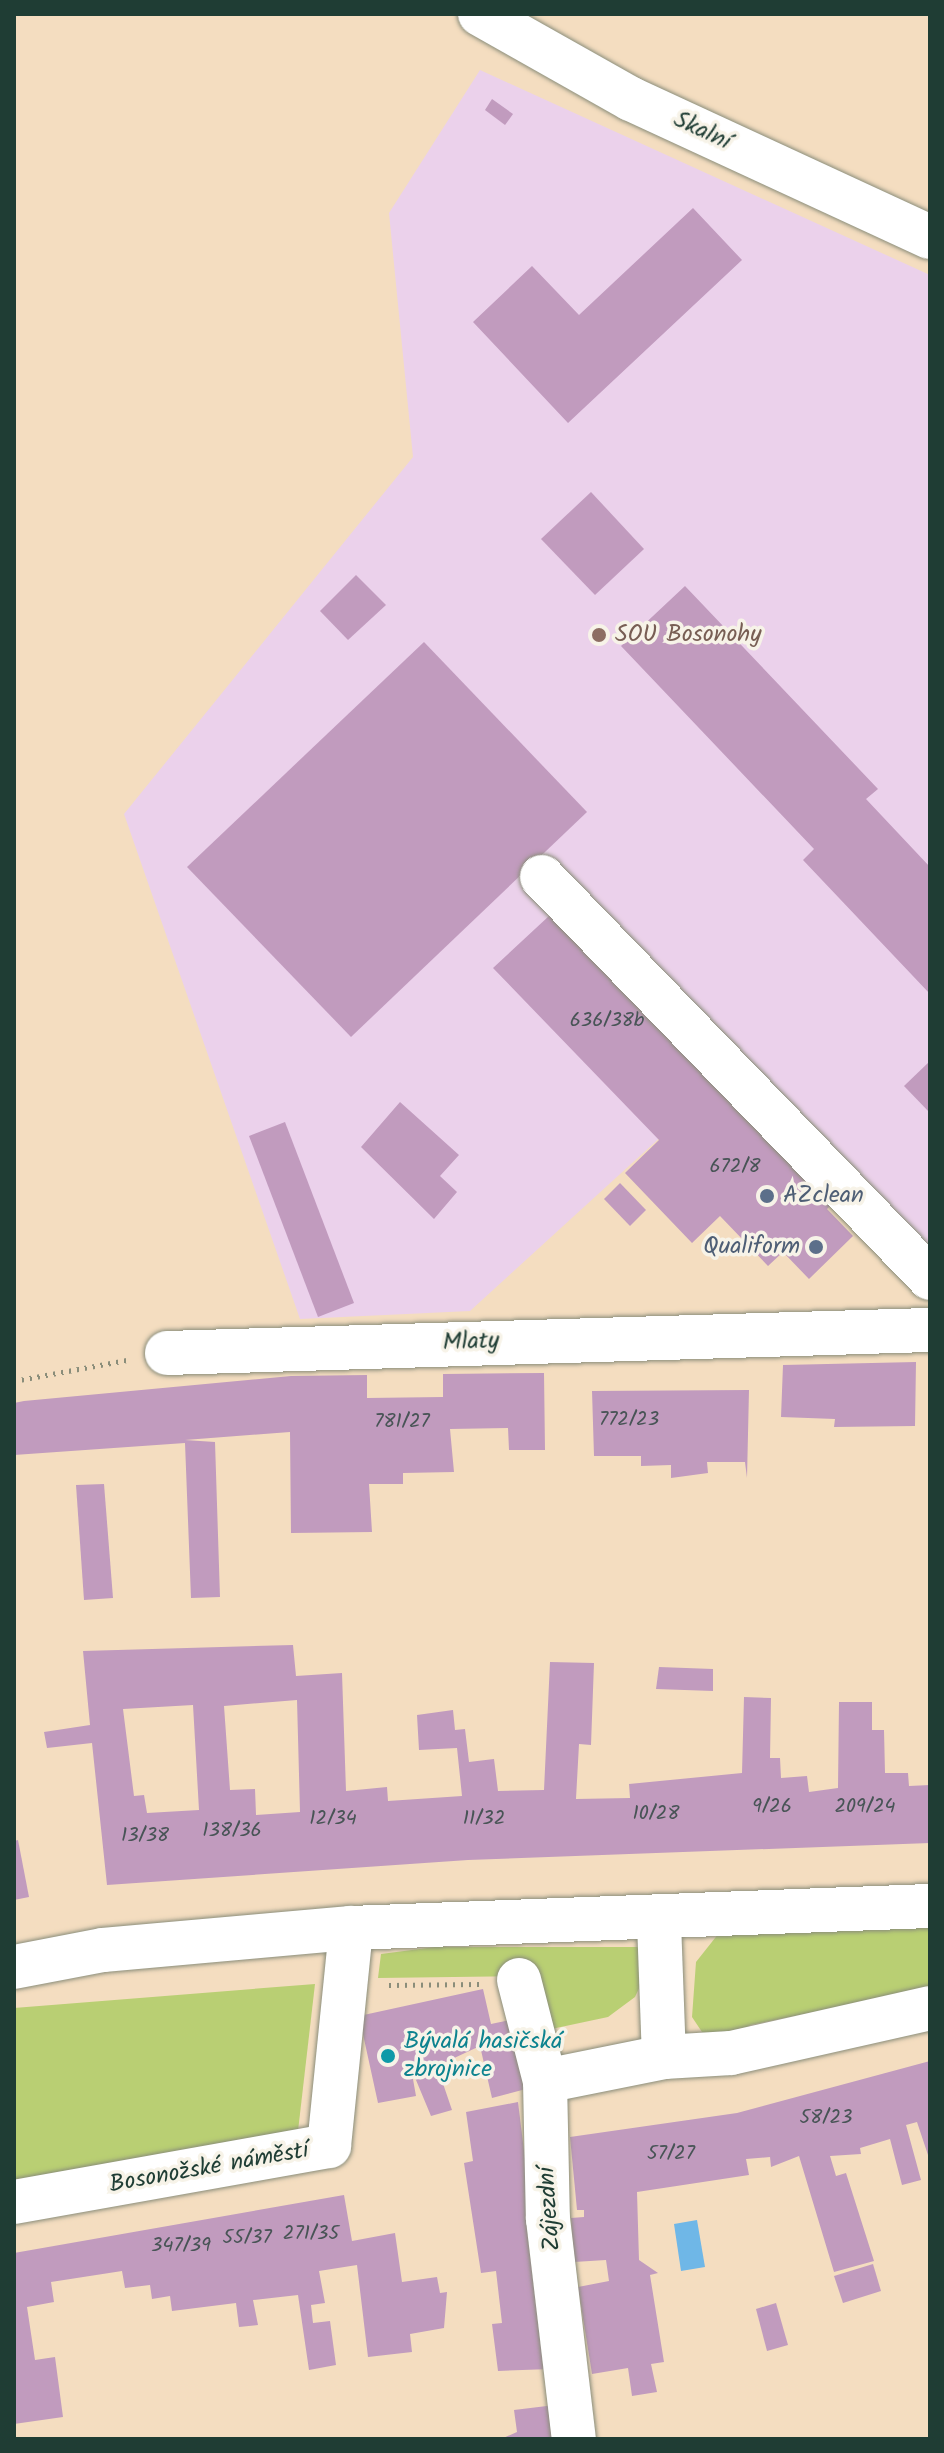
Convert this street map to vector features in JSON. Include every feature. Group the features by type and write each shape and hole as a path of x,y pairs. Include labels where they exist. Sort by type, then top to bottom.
{"street":[{"name":"Skalní","path":"480,14 631,99 930,237"},
{"path":"542,877 930,1278"},
{"name":"Mlaty","path":"167,1353 930,1330"},
{"path":"14,1967 103,1950 351,1928 659,1922 930,1906"},
{"path":"659,1922 664,2057"},
{"name":"Bosonožské náměstí","path":"14,2202 329,2146 351,1928"},
{"name":"Zájezdní","path":"519,1980 545,2081 548,2219 574,2439"},
{"path":"545,2081 664,2057 731,2053 930,2008"}],"path":[{"path":"14,1381 167,1353"},
{"path":"420,1989 519,1980"}],"shaded area":[{"name":"SOU Bosonohy","path":"480,70 930,275 930,1293 722,1081 470,1311 300,1319 124,814 413,457 389,213"}],"green space":[{"path":"930,1924 930,1989 750,2025 746,2036 732,2042 702,2032 692,2017 696,1962 719,1933"},
{"path":"435,1947 644,1947 648,1969 635,1997 608,2017 542,2031 529,1976 378,1978 381,1954"},
{"path":"315,1984 298,2131 14,2183 14,2008"}],"water":[{"path":"697,2220 705,2267 681,2271 674,2224"}],"building":[{"path":"492,99 513,114 505,125 485,110"},
{"path":"693,208 742,260 568,423 473,322 532,266 579,315"},
{"path":"591,492 644,549 595,595 541,539"},
{"path":"356,575 386,605 348,640 320,611"},
{"path":"685,586 878,789 866,799 930,867 930,994 803,860 814,849 621,646"},
{"path":"424,642 587,812 351,1037 187,867"},
{"path":"563,903 834,1202 827,1209 853,1236 809,1279 783,1252 768,1266 720,1216 692,1243 625,1173 659,1140 493,968"},
{"path":"930,1061 930,1113 904,1086"},
{"path":"400,1102 459,1155 440,1176 457,1192 434,1219 361,1147"},
{"path":"285,1122 354,1303 318,1317 249,1136"},
{"path":"620,1183 646,1210 630,1226 604,1199"},
{"path":"916,1362 915,1426 834,1427 835,1419 781,1417 783,1365"},
{"path":"544,1373 545,1450 509,1450 508,1428 450,1429 454,1472 403,1473 403,1484 369,1484 372,1532 291,1533 290,1432 185,1440 215,1442 220,1597 191,1598 185,1443 14,1455 14,1403 24,1401 291,1376 367,1375 367,1398 443,1397 443,1374"},
{"path":"749,1390 747,1478 745,1462 707,1462 708,1473 671,1478 671,1465 641,1466 641,1456 594,1456 592,1391"},
{"path":"104,1484 113,1598 84,1600 76,1485"},
{"path":"293,1645 296,1676 342,1673 346,1791 387,1787 388,1801 462,1796 457,1748 419,1750 417,1715 453,1710 455,1730 465,1729 469,1762 494,1759 498,1791 544,1790 550,1662 594,1663 591,1745 579,1744 576,1799 630,1798 629,1784 742,1773 744,1697 771,1698 770,1758 780,1758 781,1778 807,1776 809,1792 838,1788 839,1702 872,1702 872,1730 884,1730 885,1773 908,1773 909,1786 930,1785 930,1843 468,1860 107,1885 92,1743 47,1748 44,1732 90,1725 83,1651","holes":["297,1700 300,1812 256,1815 255,1789 230,1790 224,1706","193,1705 199,1810 147,1813 144,1795 134,1796 123,1709"]},
{"path":"659,1667 713,1669 713,1691 656,1689"},
{"path":"18,1840 29,1897 14,1900 14,1841"},
{"path":"483,1989 491,2024 510,2020 526,2089 492,2098 480,2046 437,2066 452,2110 431,2116 411,2068 416,2096 378,2103 359,2016"},
{"path":"930,2061 930,2161 917,2122 906,2125 921,2180 902,2185 890,2139 860,2148 861,2154 830,2156 836,2176 846,2173 874,2261 834,2272 799,2156 771,2167 770,2157 746,2159 749,2175 637,2192 639,2260 658,2273 650,2275 664,2362 651,2364 657,2392 632,2396 628,2368 592,2374 578,2287 609,2281 606,2260 574,2262 571,2218 584,2217 584,2210 577,2210 570,2137 737,2113"},
{"path":"518,2102 551,2369 498,2371 492,2324 502,2323 496,2271 481,2273 464,2163 473,2161 466,2112"},
{"path":"344,2195 352,2241 395,2233 402,2282 437,2277 440,2293 447,2292 444,2328 410,2334 412,2352 368,2357 357,2265 319,2271 325,2303 311,2305 313,2323 330,2321 336,2365 309,2370 298,2295 253,2300 258,2325 239,2327 236,2303 172,2311 170,2296 152,2299 150,2285 125,2288 122,2271 51,2282 54,2302 27,2307 35,2360 55,2357 63,2417 14,2424 14,2253"},
{"path":"873,2264 881,2291 843,2303 834,2276"},
{"path":"776,2303 788,2345 767,2351 756,2309"},
{"path":"555,2405 559,2439 501,2439 517,2432 514,2410"}],"place":[{"name":"SOU Bosonohy","path":"599,635"},
{"name":"AZclean","path":"767,1196"},
{"name":"Qualiform","path":"816,1247"},
{"name":"Bývalá hasičská zbrojnice","path":"388,2056"}]}
